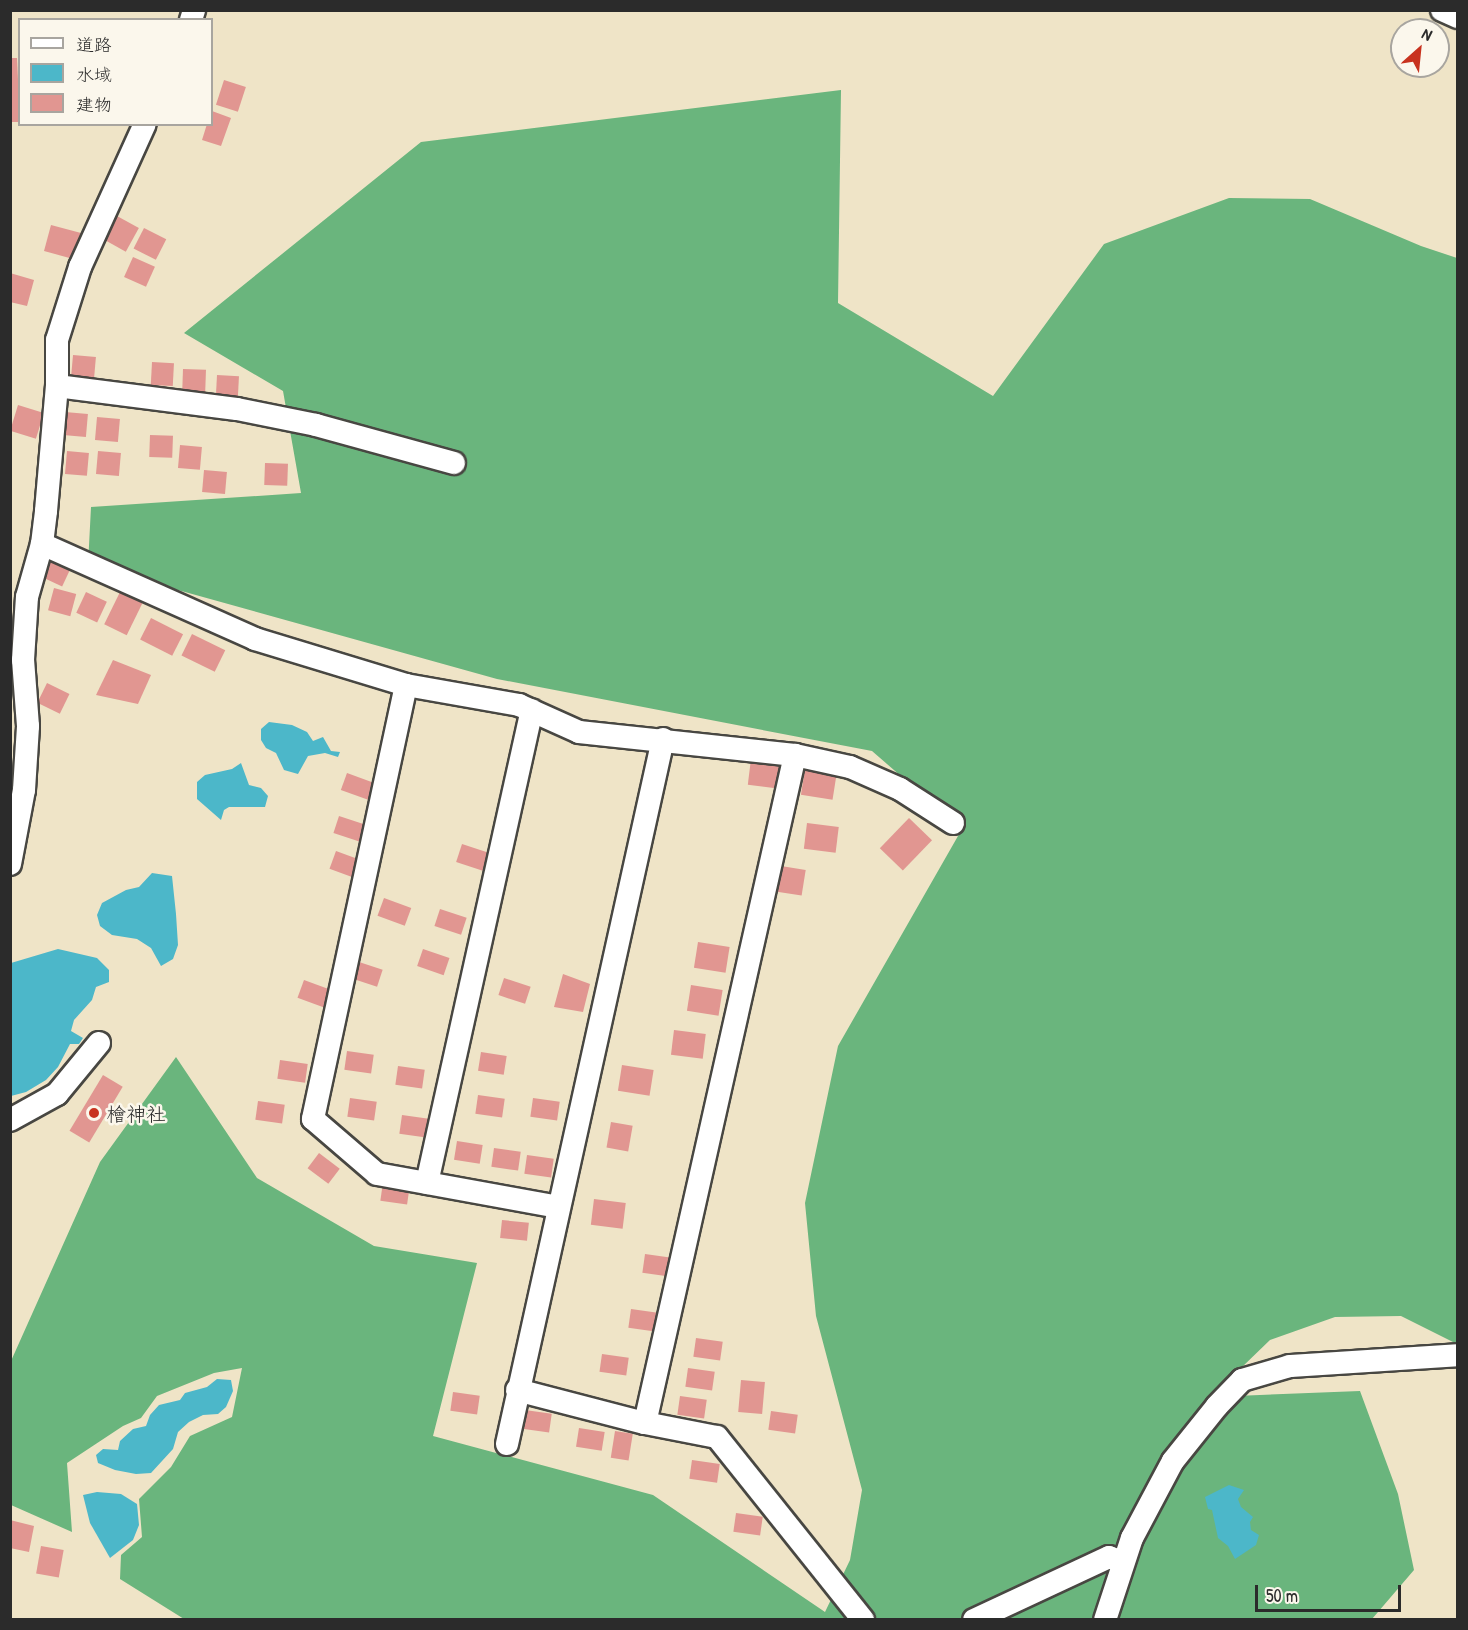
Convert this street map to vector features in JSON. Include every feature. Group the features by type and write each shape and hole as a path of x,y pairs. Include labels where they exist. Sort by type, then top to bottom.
{"street":[{"path":"1442,10 1458,17"},
{"path":"10,864 24,790 19,721 27,597 42,544 57,386 57,340 80,267 144,126"},
{"path":"57,386 237,409 316,425 454,463"},
{"path":"42,544 255,639 406,685 519,705 579,732 663,739 795,755 850,766 900,789 953,823"},
{"path":"406,685 313,1119 377,1174 558,1207"},
{"path":"427,1183 532,711"},
{"path":"507,1444 517,1390 663,739"},
{"path":"645,1423 795,755"},
{"path":"10,1120 57,1094 99,1043"},
{"path":"1105,1620 1122,1562 1132,1538 1173,1461 1217,1406 1242,1380 1290,1366 1457,1358"},
{"path":"517,1390 645,1423 717,1437 863,1620"},
{"path":"974,1620 1109,1557 1122,1562"}],"green space":[{"path":"841,90 838,303 993,396 1104,244 1229,198 1310,199 1421,246 1457,258 1457,1344 1401,1316 1335,1317 1270,1340 1211,1397 1360,1391 1398,1494 1414,1570 1372,1619 184,1619 120,1579 121,1555 142,1537 139,1499 171,1467 190,1436 232,1417 242,1368 214,1373 157,1396 141,1418 123,1426 67,1463 72,1532 11,1505 11,1361 100,1162 176,1057 257,1178 374,1246 477,1263 433,1436 653,1495 825,1612 850,1560 862,1490 816,1316 805,1203 838,1046 962,829 872,751 497,679 88,565 91,507 301,493 283,391 184,333 421,142"}],"water":[{"path":"269,722 292,725 307,732 313,741 323,737 331,751 340,752 338,757 325,753 308,756 298,774 284,770 276,753 266,748 261,740 261,729"},
{"path":"241,763 249,785 261,788 268,796 265,807 229,807 224,810 221,820 197,799 197,782 205,775 232,769"},
{"path":"152,873 172,876 176,914 178,945 173,959 161,966 151,948 137,939 112,935 100,926 97,915 102,903 126,890 139,887"},
{"path":"58,949 97,958 109,970 109,982 96,987 92,1000 74,1020 71,1031 83,1038 79,1044 70,1044 58,1067 46,1080 26,1092 11,1096 11,963"},
{"path":"217,1379 231,1380 233,1391 226,1407 218,1414 203,1415 189,1422 178,1432 173,1449 151,1473 136,1474 115,1470 98,1463 96,1455 103,1449 118,1450 120,1441 133,1429 146,1426 150,1415 159,1405 180,1400 185,1393 207,1387"},
{"path":"1229,1485 1244,1490 1238,1499 1241,1507 1253,1517 1250,1522 1251,1530 1259,1535 1256,1545 1235,1559 1228,1546 1218,1538 1212,1510 1208,1509 1205,1497"},
{"path":"97,1492 121,1494 137,1504 139,1525 133,1540 110,1558 90,1523 83,1495"}],"building":[{"path":"10,58 17,58 18,122 10,122"},
{"path":"224,80 246,87 238,112 216,105"},
{"path":"213,111 231,118 221,146 202,140 206,126 213,126"},
{"path":"117,216 139,228 126,252 104,240"},
{"path":"51,225 84,234 77,260 44,251"},
{"path":"144,228 166,239 156,260 134,248"},
{"path":"133,257 155,267 146,287 124,277"},
{"path":"10,273 34,280 27,306 10,302"},
{"path":"73,355 96,357 94,380 71,378"},
{"path":"152,362 174,363 173,386 151,385"},
{"path":"183,369 206,370 205,393 182,392"},
{"path":"217,375 239,376 238,398 216,397"},
{"path":"18,405 44,413 36,439 10,431"},
{"path":"65,412 88,414 86,437 63,435"},
{"path":"97,417 120,419 118,442 95,440"},
{"path":"150,435 173,436 172,458 149,457"},
{"path":"180,445 202,447 200,470 178,468"},
{"path":"67,451 89,453 87,476 65,474"},
{"path":"98,451 121,453 119,476 96,474"},
{"path":"265,463 288,464 287,486 264,485"},
{"path":"204,470 227,472 225,494 202,492"},
{"path":"51,556 72,566 62,587 41,577"},
{"path":"54,588 76,594 70,616 48,610"},
{"path":"86,592 107,602 97,623 76,613"},
{"path":"120,592 142,603 127,635 104,624"},
{"path":"151,618 183,634 172,656 140,639"},
{"path":"192,634 225,650 215,672 181,656"},
{"path":"113,660 151,675 138,704 96,695"},
{"path":"47,683 69,694 60,714 37,703"},
{"path":"751,759 783,763 780,789 748,785"},
{"path":"805,769 837,774 833,800 801,795"},
{"path":"347,773 374,783 368,800 341,790"},
{"path":"339,816 366,825 360,842 333,833"},
{"path":"909,818 932,840 903,870 880,848"},
{"path":"807,823 839,827 836,853 804,849"},
{"path":"462,844 489,853 483,871 456,862"},
{"path":"336,851 363,861 357,879 330,869"},
{"path":"781,866 806,870 802,896 777,892"},
{"path":"384,898 411,908 405,926 378,916"},
{"path":"440,909 467,918 461,935 434,926"},
{"path":"698,942 730,947 726,973 694,968"},
{"path":"423,949 449,958 444,975 417,966"},
{"path":"356,961 383,970 377,987 350,978"},
{"path":"563,974 590,984 583,1012 554,1007"},
{"path":"504,978 531,987 525,1004 498,995"},
{"path":"304,980 331,990 325,1008 298,998"},
{"path":"691,985 723,990 719,1016 687,1011"},
{"path":"674,1030 706,1034 703,1059 671,1055"},
{"path":"347,1051 374,1055 371,1074 344,1070"},
{"path":"481,1052 507,1056 504,1075 478,1071"},
{"path":"280,1060 308,1064 305,1083 277,1079"},
{"path":"622,1065 654,1070 650,1096 618,1091"},
{"path":"398,1066 425,1070 422,1089 395,1085"},
{"path":"103,1075 123,1087 89,1143 70,1131"},
{"path":"478,1095 505,1099 502,1118 475,1114"},
{"path":"350,1098 377,1102 374,1121 347,1117"},
{"path":"533,1098 560,1102 557,1121 530,1117"},
{"path":"258,1101 285,1105 282,1124 255,1120"},
{"path":"402,1115 429,1119 426,1138 399,1134"},
{"path":"611,1122 633,1126 628,1151 606,1148"},
{"path":"457,1141 483,1145 480,1164 454,1160"},
{"path":"494,1148 521,1152 518,1171 491,1167"},
{"path":"319,1153 340,1169 328,1184 308,1168"},
{"path":"527,1155 554,1159 551,1178 524,1174"},
{"path":"383,1182 410,1186 407,1205 380,1201"},
{"path":"594,1199 626,1203 623,1229 591,1225"},
{"path":"502,1220 529,1223 527,1241 500,1238"},
{"path":"645,1254 672,1258 669,1277 642,1273"},
{"path":"631,1309 658,1313 655,1332 628,1328"},
{"path":"696,1338 723,1342 720,1361 693,1357"},
{"path":"602,1354 629,1358 626,1376 599,1372"},
{"path":"688,1368 715,1372 712,1391 685,1387"},
{"path":"741,1380 765,1382 762,1414 738,1412"},
{"path":"453,1392 480,1396 477,1415 450,1411"},
{"path":"680,1396 707,1400 704,1419 677,1415"},
{"path":"525,1410 552,1414 549,1433 522,1429"},
{"path":"771,1411 798,1415 795,1434 768,1430"},
{"path":"579,1428 605,1432 602,1451 576,1447"},
{"path":"615,1431 633,1434 629,1460 611,1458"},
{"path":"692,1460 720,1464 717,1483 689,1479"},
{"path":"736,1513 763,1517 760,1536 733,1532"},
{"path":"10,1520 34,1526 29,1552 10,1548"},
{"path":"41,1546 64,1550 59,1578 36,1574"}],"place":[{"name":"檜神社","path":"94,1113"}]}
